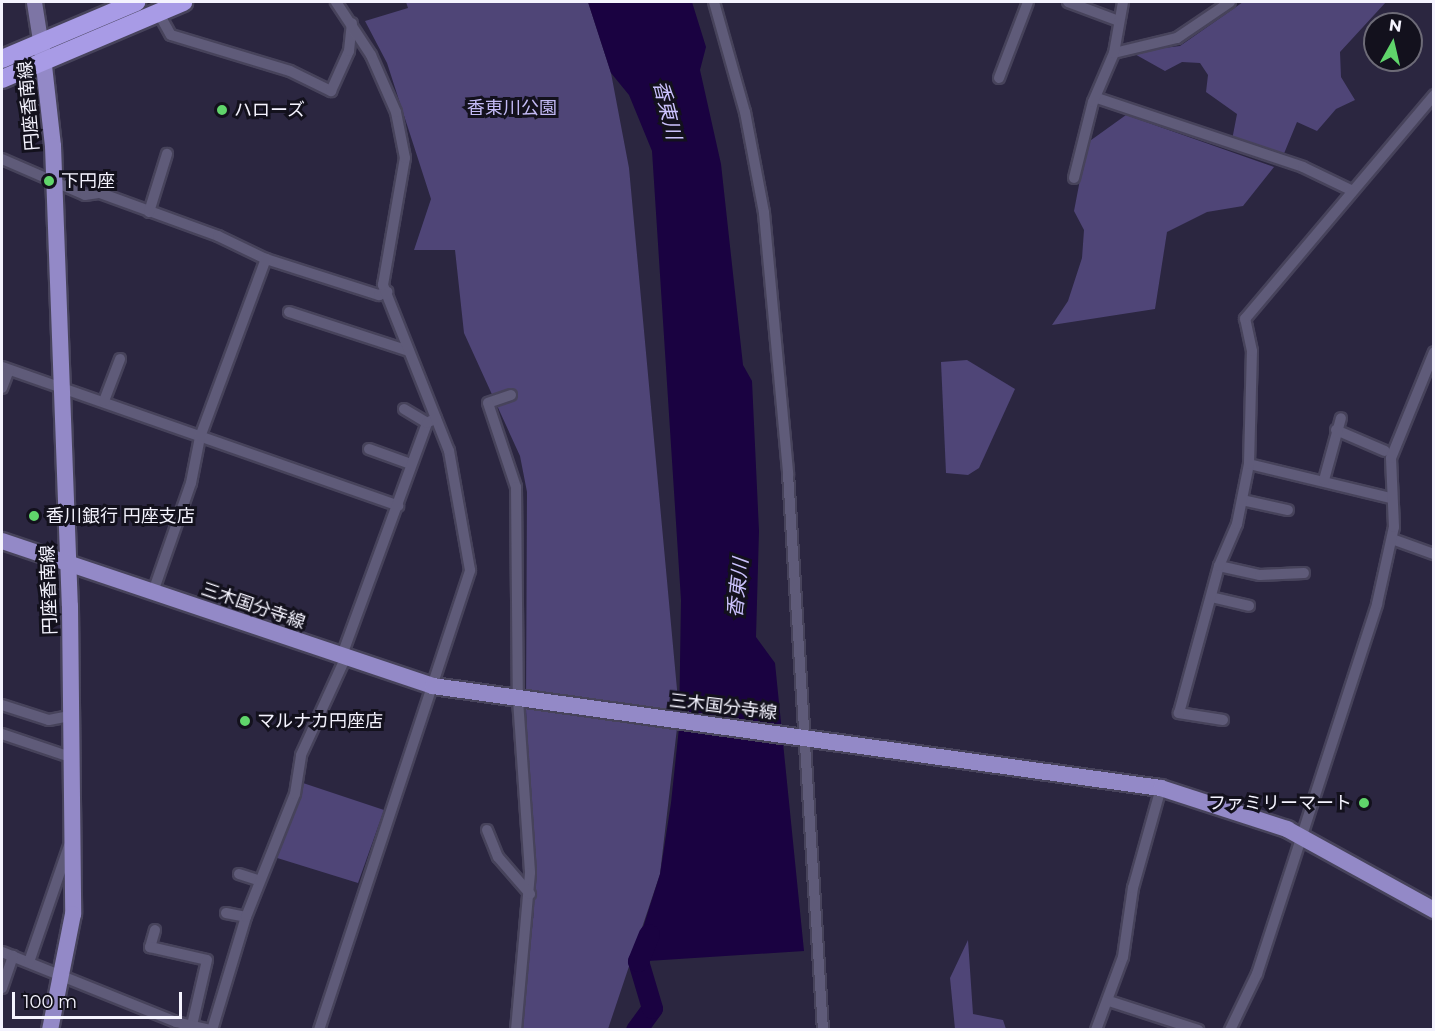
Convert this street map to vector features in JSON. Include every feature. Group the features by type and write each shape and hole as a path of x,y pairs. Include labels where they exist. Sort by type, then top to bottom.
{"highway":[{"path":"2,59 136,2"},
{"path":"2,79 183,2"}],"main road":[{"path":"34,2 40,41"},
{"name":"円座香南線","path":"40,41 47,59 54,181 59,388 67,562 73,914 63,978 50,1029"},
{"name":"三木国分寺線","path":"2,541 343,658 433,686 521,701 803,737 1161,788 1304,838 1434,910"}],"street":[{"path":"319,1029 470,570 449,451 431,420 409,351 383,285 405,158 396,112 352,23 336,2"},
{"path":"714,2 745,112 764,213 823,1029"},
{"path":"999,78 1028,2"},
{"path":"1068,2 1116,20"},
{"path":"1074,178 1097,98 1114,53 1116,20 1123,2"},
{"path":"1114,53 1177,38 1230,2"},
{"path":"158,12 171,35 290,71 330,91 349,51 352,23"},
{"path":"1223,720 1179,713 1219,566 1242,500 1249,464 1252,351 1245,319 1351,190 1434,95"},
{"path":"1097,98 1303,167 1351,190"},
{"path":"148,212 167,154"},
{"path":"2,159 54,181 148,212 266,259 379,295 387,292"},
{"path":"153,592 191,483 200,437 266,259"},
{"path":"288,312 409,351"},
{"path":"1230,1029 1257,974 1304,838 1392,538 1391,458 1434,351"},
{"path":"104,401 120,359"},
{"path":"2,388 5,369 104,401 398,506"},
{"path":"511,395 488,403 516,487 521,701 530,894 516,1029"},
{"path":"404,409 431,420"},
{"path":"1324,480 1341,418"},
{"path":"2,952 175,1026 192,1025 211,1029 246,917 294,794 312,726 343,658 411,464 431,420"},
{"path":"1336,430 1385,451"},
{"path":"369,449 411,464"},
{"path":"1249,464 1324,480 1391,498"},
{"path":"1242,500 1288,510"},
{"path":"1392,538 1434,554"},
{"path":"1219,566 1260,575 1304,573"},
{"path":"1211,597 1249,606"},
{"path":"2,705 49,720 70,716"},
{"path":"2,734 70,757"},
{"path":"1096,1029 1109,1001 1161,788"},
{"path":"487,830 498,857 530,894"},
{"path":"29,962 71,840"},
{"path":"239,874 260,881"},
{"path":"226,913 246,917"},
{"path":"155,930 150,947 207,960 192,1025"},
{"path":"2,988 13,956"},
{"path":"1109,1001 1171,1024 1198,1029"}],"green space":[{"name":"香東川公園","path":"406,2 588,2 611,73 629,168 679,711 660,874 608,1029 521,1029 534,910 526,709 527,492 520,456 464,333 455,250 414,250 431,199 387,63 365,21 408,8"},
{"path":"1243,2 1386,2 1377,12 1363,12 1363,27 1340,52 1341,77 1355,100 1336,109 1317,131 1297,122 1283,156 1232,140 1237,114 1206,92 1208,75 1200,63 1182,62 1165,71 1131,52 1180,46"},
{"path":"1126,115 1274,167 1243,206 1207,212 1167,232 1155,309 1052,325 1068,301 1082,258 1084,230 1074,211 1087,143"},
{"path":"967,360 1015,389 979,468 968,475 946,473 941,362"},
{"path":"303,783 384,810 358,883 274,857"},
{"path":"968,940 973,1014 1003,1020 1006,1029 955,1029 950,978"}],"water":[{"path":"588,2 692,2 706,47 700,70 721,164 743,365 752,381 759,531 756,637 775,663 804,951 632,962 660,874 671,803 679,728 681,600 652,151 629,95 611,73"}],"waterway":[{"name":"香東川","path":"636,1030 652,1008 638,961 649,934"}],"place":[{"name":"ハローズ","path":"222,110"},
{"name":"下円座","path":"49,181"},
{"name":"香川銀行 円座支店","path":"34,516"},
{"name":"マルナカ円座店","path":"245,721"},
{"name":"ファミリーマート","path":"1364,803"}]}
